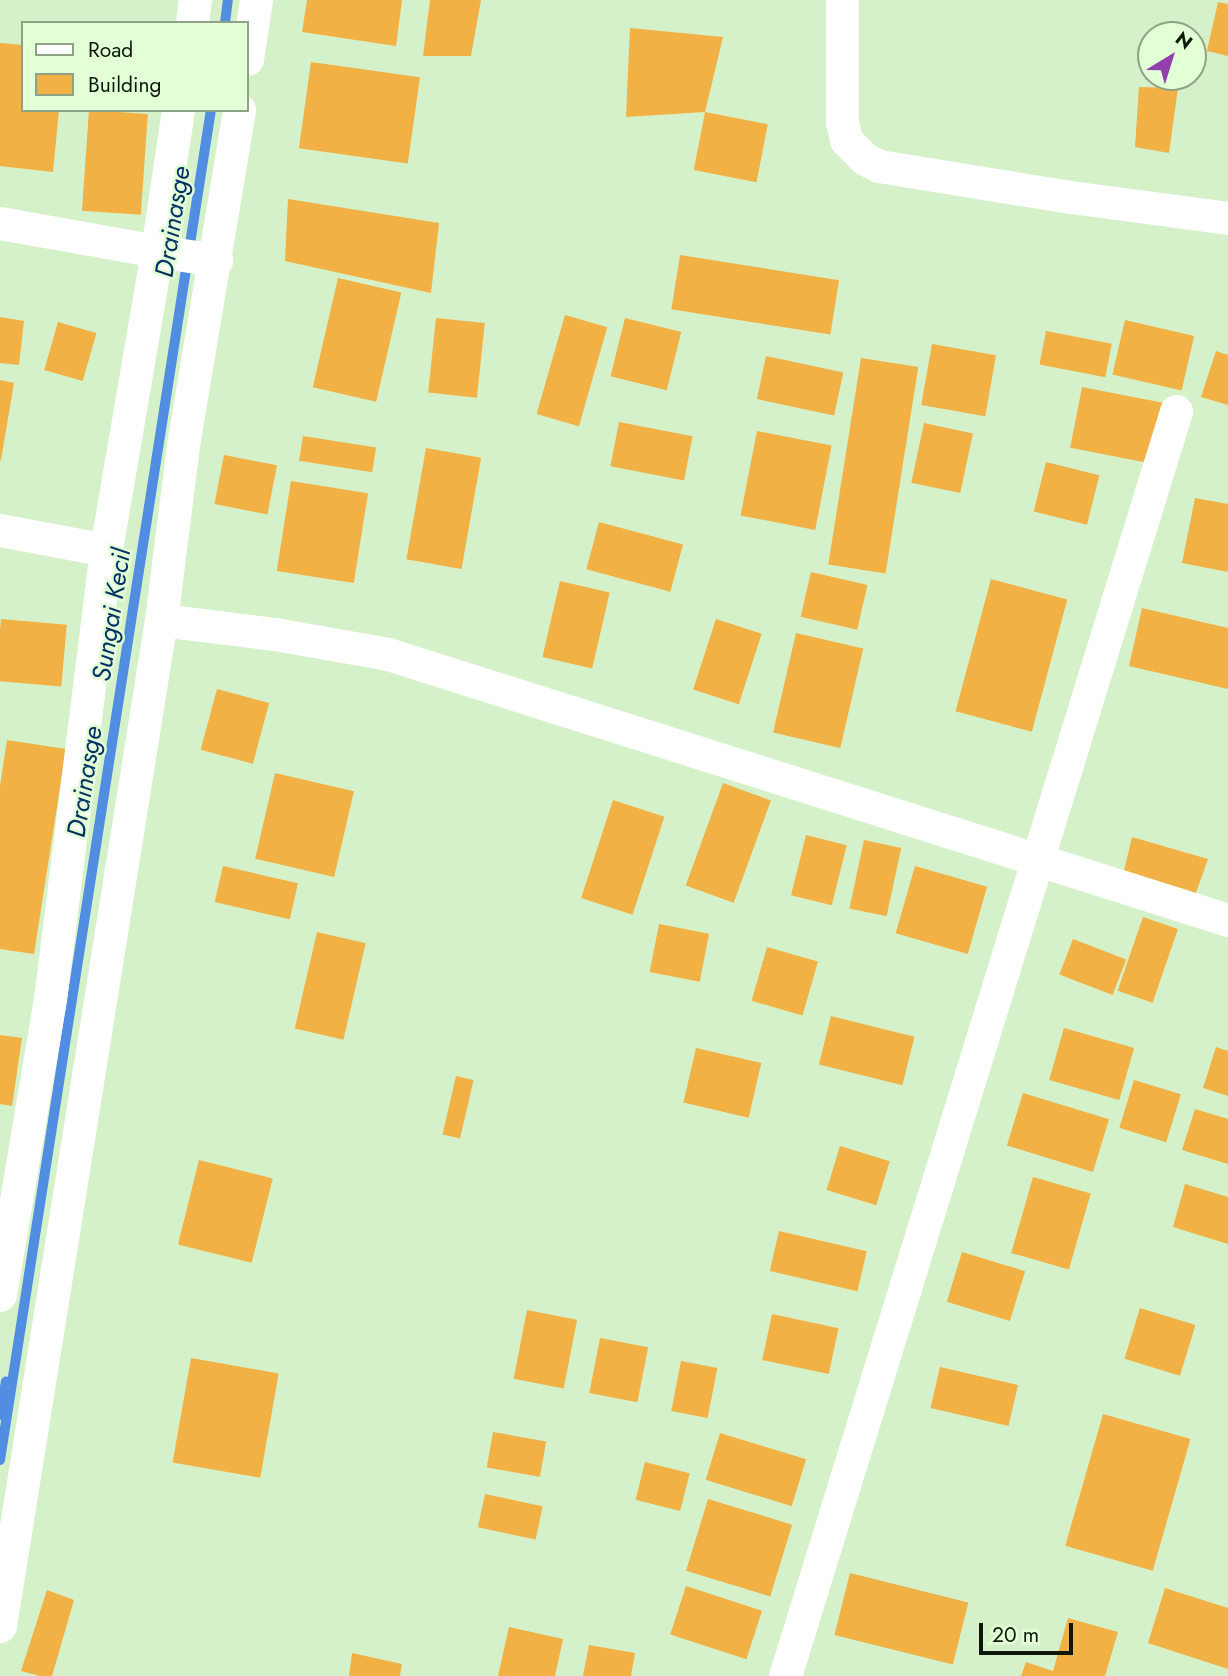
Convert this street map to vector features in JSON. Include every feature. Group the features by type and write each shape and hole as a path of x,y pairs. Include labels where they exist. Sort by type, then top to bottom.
{"street":[{"path":"192,21 195,0"},
{"path":"248,52 256,0"},
{"path":"842,0 842,122 846,139 865,159 878,166 1071,197 1228,218"},
{"path":"0,1295 50,999 106,550 163,251 178,112"},
{"path":"0,1626 161,620 209,259 239,112"},
{"path":"0,223 209,259"},
{"path":"785,1676 1176,411"},
{"path":"0,530 106,550"},
{"path":"161,620 275,634 388,654 1228,920"}],"building":[{"path":"307,0 402,0 396,46 302,32"},
{"path":"430,0 481,0 471,56 423,56"},
{"path":"1218,2 1228,4 1228,56 1207,51"},
{"path":"630,28 723,37 705,112 626,117"},
{"path":"0,43 21,45 21,112 59,112 53,172 0,166"},
{"path":"311,62 420,77 408,163 299,148"},
{"path":"1139,91 1178,91 1169,153 1135,147"},
{"path":"89,112 148,114 141,215 82,211"},
{"path":"705,112 768,124 757,182 694,170"},
{"path":"288,199 439,223 431,293 285,261"},
{"path":"680,255 839,280 830,335 671,309"},
{"path":"338,278 401,293 376,402 313,387"},
{"path":"565,315 607,327 579,426 537,414"},
{"path":"0,317 24,321 19,365 0,363"},
{"path":"436,318 485,323 477,398 428,393"},
{"path":"625,318 681,332 667,390 610,376"},
{"path":"1125,320 1194,336 1182,391 1112,375"},
{"path":"58,322 96,333 83,381 44,370"},
{"path":"1046,331 1112,344 1105,377 1040,364"},
{"path":"932,344 996,355 985,416 921,405"},
{"path":"1216,351 1228,355 1228,405 1201,397"},
{"path":"766,356 843,372 834,415 757,399"},
{"path":"861,358 918,367 886,574 828,564"},
{"path":"0,380 14,383 1,460 0,460"},
{"path":"1082,387 1165,403 1154,464 1070,448"},
{"path":"619,422 693,436 684,480 610,466"},
{"path":"924,423 973,433 960,493 911,483"},
{"path":"757,431 832,446 815,530 741,515"},
{"path":"303,436 376,448 372,472 299,461"},
{"path":"426,448 481,458 462,569 406,559"},
{"path":"224,455 277,465 267,514 214,504"},
{"path":"1046,462 1099,475 1087,525 1034,511"},
{"path":"291,481 368,493 354,583 277,571"},
{"path":"1195,498 1228,504 1228,572 1182,563"},
{"path":"599,522 683,545 670,592 586,569"},
{"path":"811,572 868,585 857,630 801,617"},
{"path":"991,579 1067,599 1032,732 956,711"},
{"path":"560,581 610,592 592,668 542,657"},
{"path":"1142,608 1228,628 1228,689 1129,666"},
{"path":"1,619 67,625 61,687 0,681"},
{"path":"716,619 762,634 739,704 693,689"},
{"path":"796,633 863,649 840,748 773,732"},
{"path":"217,689 269,703 253,764 201,750"},
{"path":"7,740 66,749 34,954 0,949 0,786"},
{"path":"275,773 354,791 334,877 255,859"},
{"path":"723,783 771,800 734,903 686,885"},
{"path":"613,800 664,817 633,915 581,898"},
{"path":"806,835 847,845 832,905 791,895"},
{"path":"1132,837 1208,859 1193,901 1123,875"},
{"path":"864,840 901,848 887,916 849,908"},
{"path":"223,866 298,883 290,919 215,902"},
{"path":"915,866 987,887 968,954 896,933"},
{"path":"1143,917 1178,929 1153,1003 1118,991"},
{"path":"659,924 709,934 700,982 650,972"},
{"path":"317,932 366,943 343,1040 295,1028"},
{"path":"1073,939 1126,959 1113,995 1059,974"},
{"path":"767,947 818,962 803,1015 752,1001"},
{"path":"831,1016 914,1037 902,1085 819,1065"},
{"path":"1064,1028 1134,1048 1119,1100 1049,1080"},
{"path":"0,1035 22,1038 12,1106 0,1104"},
{"path":"1216,1047 1228,1051 1228,1096 1203,1088"},
{"path":"696,1048 761,1063 749,1118 683,1103"},
{"path":"456,1076 474,1080 460,1139 443,1134"},
{"path":"1134,1080 1181,1094 1166,1142 1119,1128"},
{"path":"1023,1093 1109,1119 1093,1172 1007,1146"},
{"path":"1195,1109 1228,1119 1228,1164 1182,1150"},
{"path":"840,1146 890,1161 876,1205 827,1190"},
{"path":"199,1160 273,1178 252,1263 178,1244"},
{"path":"1033,1177 1091,1194 1069,1269 1011,1253"},
{"path":"1185,1184 1228,1197 1228,1244 1173,1227"},
{"path":"779,1231 867,1251 857,1291 770,1271"},
{"path":"962,1252 1025,1271 1010,1321 947,1302"},
{"path":"1140,1308 1195,1325 1180,1376 1125,1359"},
{"path":"527,1310 577,1320 564,1388 514,1379"},
{"path":"772,1314 839,1328 829,1374 762,1360"},
{"path":"600,1338 648,1347 637,1402 589,1393"},
{"path":"191,1358 279,1373 260,1478 173,1462"},
{"path":"681,1361 717,1368 708,1418 671,1411"},
{"path":"940,1367 1018,1385 1009,1426 931,1408"},
{"path":"1103,1414 1190,1439 1153,1571 1065,1546"},
{"path":"493,1432 546,1441 540,1477 487,1467"},
{"path":"720,1433 806,1459 792,1506 706,1480"},
{"path":"645,1462 690,1473 680,1511 636,1500"},
{"path":"485,1494 543,1506 536,1540 478,1527"},
{"path":"708,1499 792,1525 770,1596 686,1571"},
{"path":"850,1573 968,1603 953,1665 835,1635"},
{"path":"686,1586 762,1611 746,1659 670,1635"},
{"path":"1165,1588 1228,1608 1228,1669 1148,1643"},
{"path":"47,1590 74,1600 52,1676 40,1676 21,1671"},
{"path":"1068,1618 1118,1632 1105,1676 1021,1676 1026,1662 1053,1671"},
{"path":"509,1627 563,1639 555,1676 498,1676"},
{"path":"589,1645 635,1653 631,1676 583,1676"},
{"path":"352,1653 402,1664 400,1676 349,1676"}],"waterway":[{"name":"Sungai Kecil","path":"225,21 228,0"},
{"name":"Sungai Kecil","path":"0,1460 211,112"},
{"name":"Sungai Kecil","path":"0,1415 6,1382"}],"water label":[{"name":"Drainasge","path":"173,222"},
{"name":"Drainasge","path":"85,782"}]}
